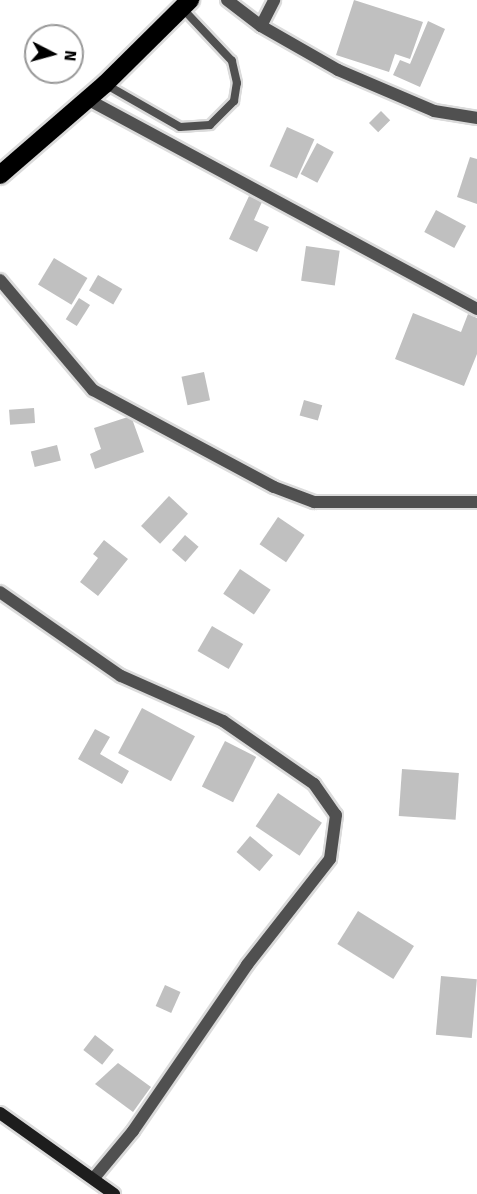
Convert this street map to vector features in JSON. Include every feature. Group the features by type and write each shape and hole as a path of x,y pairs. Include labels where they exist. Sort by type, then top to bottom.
{"highway":[{"path":"0,175 105,84 186,4"}],"street":[{"path":"227,0 261,26 370,84 434,111 477,118"},
{"path":"261,26 274,0"},
{"path":"87,99 477,309"},
{"path":"0,280 93,390 274,487 314,502 477,502"},
{"path":"0,592 121,676 223,721 314,784 336,815 330,859 247,965 133,1131 94,1178"},
{"path":"0,1113 114,1194"}],"lane":[{"path":"105,84 180,127 210,125 234,101 237,83 232,61 186,4"}],"building":[{"path":"354,0 423,22 410,59 395,54 389,72 336,55"},
{"path":"428,21 445,29 420,87 393,75 400,60 410,64"},
{"path":"381,111 390,120 378,132 369,123"},
{"path":"287,127 314,139 297,178 270,166"},
{"path":"317,143 334,152 317,183 301,174"},
{"path":"470,157 477,159 477,204 457,197"},
{"path":"249,196 262,202 254,220 269,227 257,252 229,239"},
{"path":"436,210 466,226 454,248 424,232"},
{"path":"306,246 340,251 335,285 301,281"},
{"path":"54,258 87,278 71,305 38,285"},
{"path":"98,275 122,289 113,305 89,291"},
{"path":"79,298 90,305 77,326 66,319"},
{"path":"413,313 461,332 468,314 477,318 477,354 464,386 395,359"},
{"path":"204,372 210,400 188,405 182,377"},
{"path":"304,400 322,405 318,421 300,415"},
{"path":"34,408 35,423 10,425 9,410"},
{"path":"131,416 144,452 95,469 90,454 101,449 94,428"},
{"path":"57,445 61,461 35,467 31,452"},
{"path":"169,496 188,514 160,544 141,526"},
{"path":"278,517 305,535 286,562 260,544"},
{"path":"185,535 199,547 185,562 172,550"},
{"path":"104,540 128,559 98,596 80,582 98,558 93,554"},
{"path":"240,569 271,590 254,615 223,594"},
{"path":"212,626 243,644 229,669 198,651"},
{"path":"142,708 195,736 171,781 118,753"},
{"path":"95,729 110,737 100,754 129,771 122,784 78,759"},
{"path":"225,741 256,757 233,802 202,786"},
{"path":"402,769 459,773 456,820 399,816"},
{"path":"278,793 322,823 300,856 256,826"},
{"path":"250,836 273,855 259,871 237,852"},
{"path":"358,911 414,946 393,979 337,944"},
{"path":"441,976 477,979 472,1038 436,1035"},
{"path":"165,985 181,992 171,1013 156,1006"},
{"path":"95,1035 114,1050 102,1065 83,1050"},
{"path":"118,1063 151,1087 133,1112 95,1084"}]}
